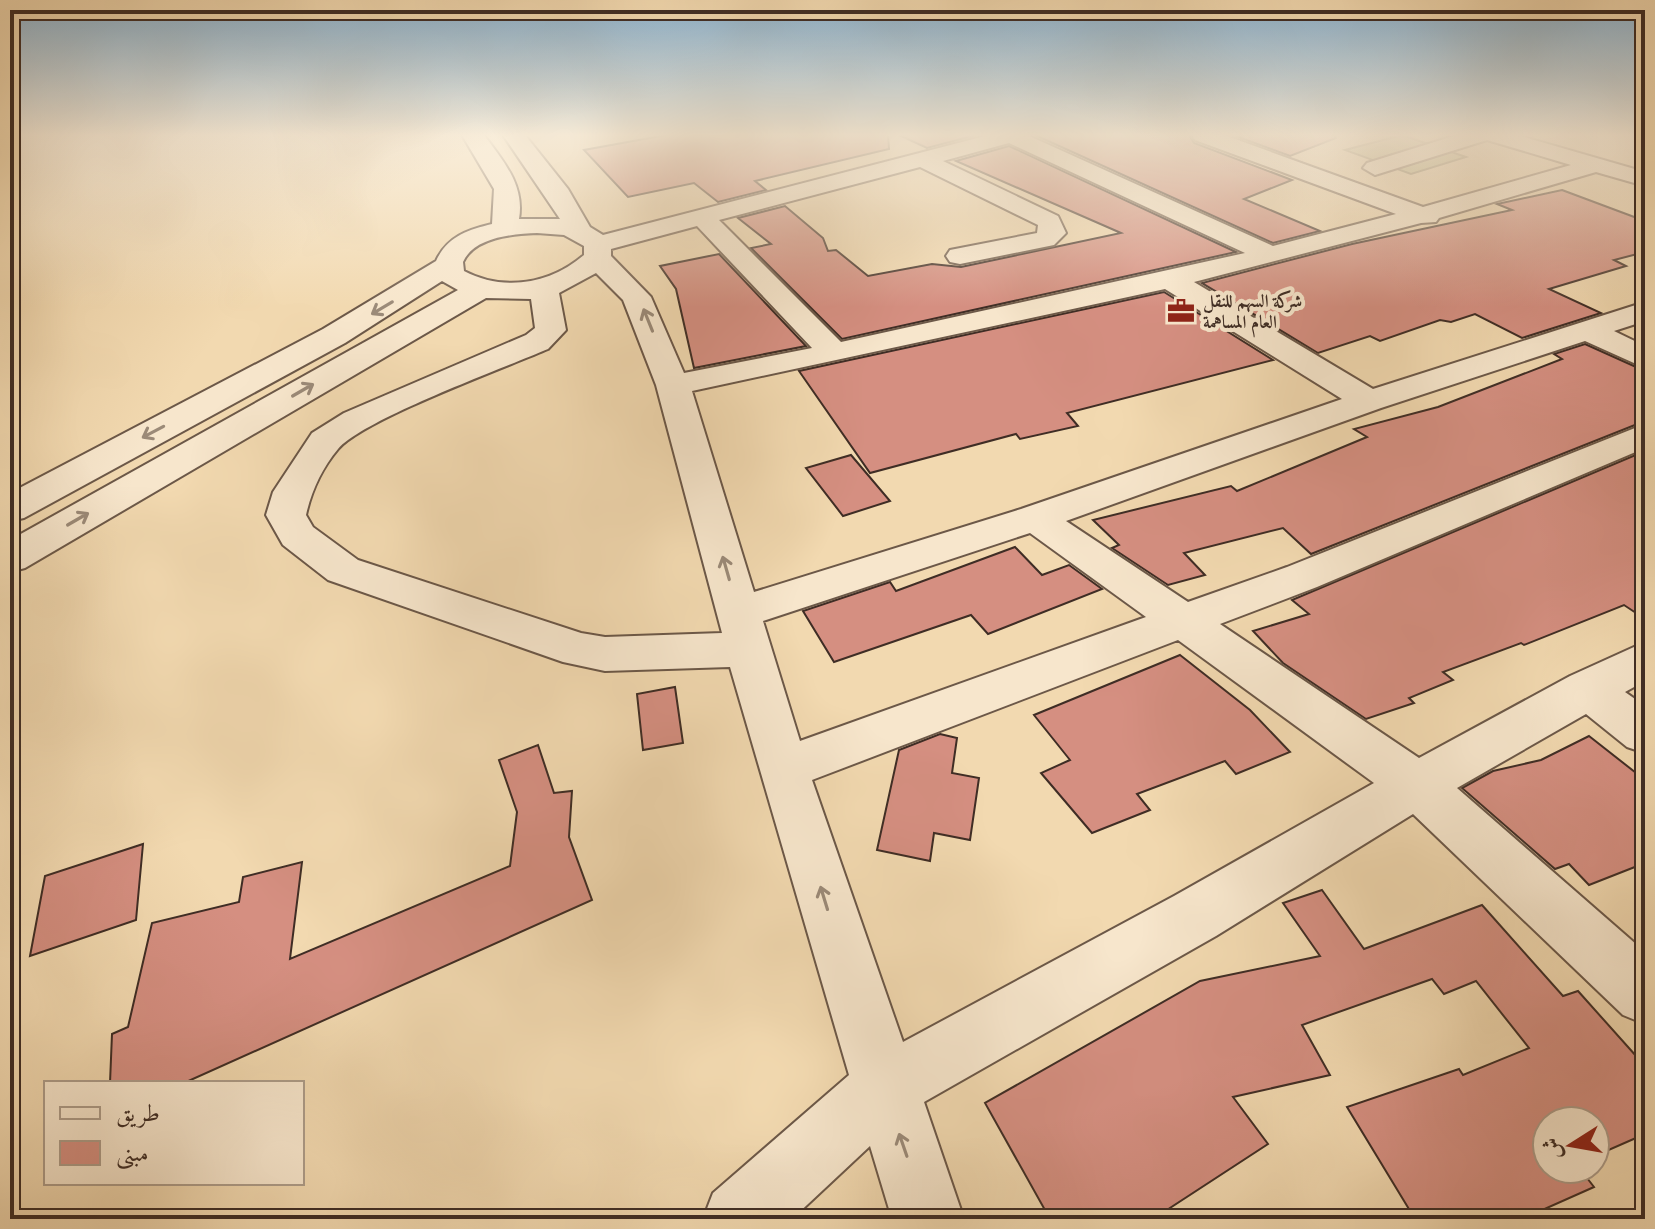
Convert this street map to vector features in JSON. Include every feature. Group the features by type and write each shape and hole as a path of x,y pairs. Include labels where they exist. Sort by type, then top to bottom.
{"street":[{"path":"504,228 510,209 508,192"},
{"path":"558,192 592,244 641,304 673,385 783,769 928,1219"},
{"path":"10,509 334,336 447,266 457,248 504,228 537,225 592,244 801,192"},
{"path":"960,256 1045,239 1053,233 1049,221 990,192"},
{"path":"1135,192 1267,253"},
{"path":"1360,192 1427,217"},
{"path":"673,385 835,353 1169,279 1427,217 1507,192"},
{"path":"703,218 835,353"},
{"path":"447,266 451,275 463,284 481,289 543,287 578,275 592,244"},
{"path":"1169,279 1369,401"},
{"path":"543,287 551,330 537,342 356,420 325,441 292,492 286,515 297,536 343,570 579,650 635,654 744,631 1035,518 1369,401 1645,311"},
{"path":"10,558 481,289"},
{"path":"1586,329 1645,358"},
{"path":"783,769 1186,621 1645,435"},
{"path":"1035,518 1417,785 1645,993"},
{"path":"739,1219 884,1088 1195,916 1417,785 1645,659"},
{"path":"1587,689 1645,733"}],"building":[{"path":"624,192 650,192 628,197"},
{"path":"706,192 757,192 718,202"},
{"path":"1028,192 1108,192 1236,252 842,339 751,248 771,244 738,218 785,206 823,238 828,251 836,250 868,276 932,264 961,267 1121,233"},
{"path":"1161,192 1261,192 1244,199 1320,231 1273,243"},
{"path":"1551,192 1568,192 1645,221 1645,252 1614,260 1626,266 1549,289 1601,313 1522,338 1475,314 1451,322 1440,320 1380,341 1370,336 1318,353 1202,283 1352,244 1512,210 1497,204"},
{"path":"719,254 806,346 694,368 676,289 660,266"},
{"path":"1164,292 1273,360 1067,413 1078,426 1020,439 1016,434 870,473 799,371"},
{"path":"1585,344 1645,371 1645,421 1311,554 1283,528 1184,553 1205,575 1168,585 1112,548 1119,545 1093,520 1231,486 1237,491 1367,437 1354,429 1438,407 1562,359 1554,354"},
{"path":"1645,451 1645,619 1624,605 1524,645 1521,643 1443,672 1453,680 1409,698 1414,703 1366,719 1283,663 1253,631 1309,614 1292,600"},
{"path":"851,455 890,501 843,516 806,468"},
{"path":"1015,547 1042,575 1069,565 1102,589 988,634 971,615 834,662 803,611 890,582 896,591"},
{"path":"1180,655 1250,710 1290,752 1236,774 1225,761 1137,794 1150,810 1092,833 1041,773 1070,760 1034,715"},
{"path":"675,687 683,743 643,750 637,694"},
{"path":"940,734 957,738 952,773 979,778 970,840 934,833 930,861 877,850 899,750"},
{"path":"1589,736 1645,780 1645,863 1589,885 1569,864 1555,869 1462,788 1493,771 1541,760"},
{"path":"538,745 554,793 572,791 569,837 592,900 188,1081 110,1081 112,1034 128,1027 152,923 239,902 243,877 302,862 290,959 510,866 517,812 499,760"},
{"path":"143,844 136,920 30,956 45,876"},
{"path":"1322,890 1364,949 1482,905 1563,996 1578,991 1645,1066 1645,1134 1611,1149 1611,1105 1531,1105 1531,1185 1594,1187 1522,1219 1415,1219 1347,1107 1459,1069 1463,1075 1529,1048 1476,981 1444,994 1432,979 1302,1025 1330,1075 1233,1097 1268,1144 1153,1219 1050,1219 985,1103 1200,981 1320,956 1283,903"}],"place":[{"name":"شركة السهم للنقل العام المساهمة","path":"1181,311"}]}
